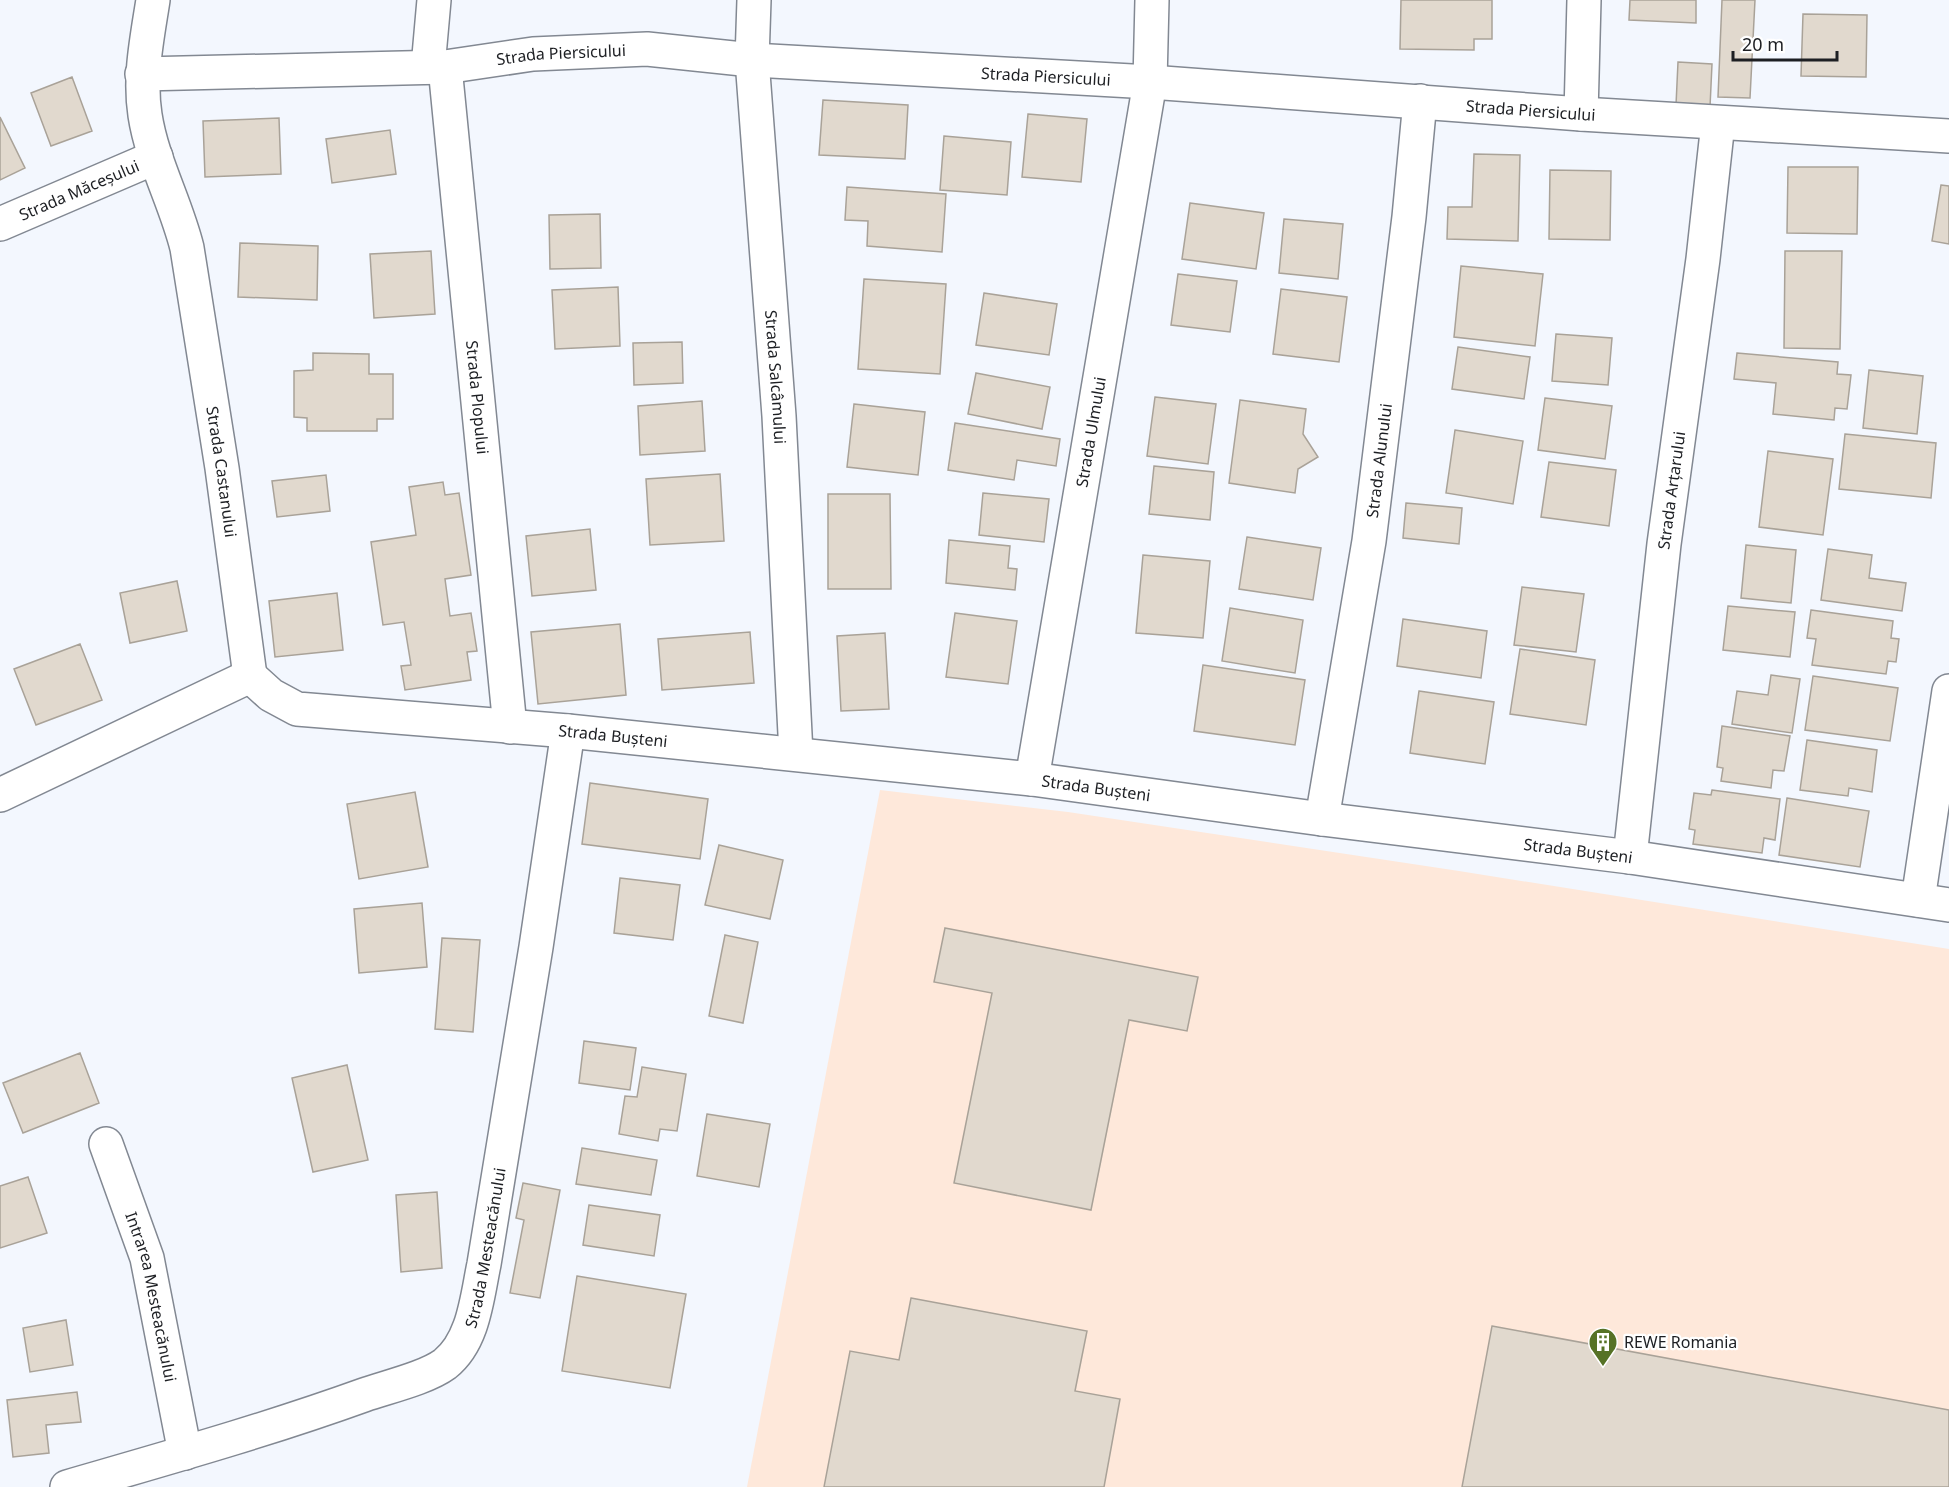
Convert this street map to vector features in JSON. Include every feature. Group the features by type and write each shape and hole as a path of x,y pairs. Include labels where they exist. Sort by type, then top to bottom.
{"street":[{"name":"Strada Castanului","path":"153,0 142,74 145,116 156,157 182,224 187,248 222,468 250,676"},
{"name":"Strada Plopului","path":"434,0 436,67 510,727"},
{"name":"Strada Salcâmului","path":"754,0 752,60 779,417 796,754"},
{"name":"Strada Ulmului","path":"1032,779 1150,82 1152,0"},
{"path":"1581,114 1584,0"},
{"name":"Strada Piersicului","path":"142,74 436,67 533,54 647,49 752,60 1150,82 1581,114 1949,136"},
{"name":"Strada Alunului","path":"1322,819 1368,541 1409,217 1420,101"},
{"name":"Strada Arțarului","path":"1630,857 1664,544 1703,259 1718,123"},
{"name":"Strada Măceșului","path":"0,224 156,157"},
{"path":"0,795 250,676"},
{"name":"Strada Bușteni","path":"250,676 271,695 297,709 568,731 1032,779 1322,819 1630,857 1934,902"},
{"path":"1934,902 1949,691"},
{"name":"Strada Mesteacănului","path":"67,1487 185,1453 345,1402 429,1372 445,1363 463,1342 474,1312 484,1264 536,947 568,731"},
{"name":"Intrarea Mesteacănului","path":"106,1144 147,1258 185,1453"}],"shaded area":[{"path":"880,790 1068,812 1949,949 1949,1487 747,1487"}],"building":[{"path":"1401,0 1492,0 1492,39 1474,39 1474,50 1400,49"},
{"path":"1630,0 1696,0 1696,23 1629,20"},
{"path":"1722,0 1755,0 1750,98 1718,97"},
{"path":"1803,14 1867,15 1866,77 1801,76"},
{"path":"1678,62 1712,64 1710,107 1676,105"},
{"path":"72,77 92,131 51,146 31,93"},
{"path":"823,100 908,105 905,159 819,155"},
{"path":"1028,114 1087,119 1081,182 1022,177"},
{"path":"0,117 25,168 0,180"},
{"path":"279,118 281,174 205,177 203,121"},
{"path":"390,130 396,174 332,183 326,139"},
{"path":"944,136 1011,142 1007,195 940,190"},
{"path":"1474,154 1520,155 1518,241 1447,239 1448,207 1472,207"},
{"path":"1788,167 1858,167 1857,234 1787,233"},
{"path":"1550,170 1611,171 1610,240 1549,239"},
{"path":"1941,185 1949,186 1949,244 1932,241"},
{"path":"847,187 946,194 942,252 867,246 868,221 845,220"},
{"path":"1190,203 1264,213 1256,269 1182,259"},
{"path":"600,214 601,268 550,269 549,215"},
{"path":"1284,219 1343,224 1338,279 1279,273"},
{"path":"240,243 318,246 317,300 238,297"},
{"path":"431,251 435,314 374,318 370,254"},
{"path":"1785,251 1842,251 1840,349 1784,348"},
{"path":"1461,266 1543,274 1535,346 1454,337"},
{"path":"1178,274 1237,281 1230,332 1171,325"},
{"path":"864,279 946,284 940,374 858,369"},
{"path":"618,287 620,346 555,349 552,290"},
{"path":"1281,289 1347,297 1339,362 1273,354"},
{"path":"984,293 1057,304 1049,355 976,345"},
{"path":"1556,334 1612,338 1608,385 1552,381"},
{"path":"682,342 683,383 634,385 633,343"},
{"path":"1458,347 1530,357 1524,399 1452,389"},
{"path":"313,353 369,354 369,374 393,374 393,419 377,419 377,431 307,431 307,418 294,417 294,371 313,370"},
{"path":"1737,353 1838,362 1837,374 1851,375 1847,409 1835,408 1834,420 1773,414 1776,383 1734,379"},
{"path":"1869,370 1923,376 1917,434 1863,428"},
{"path":"976,373 1050,387 1042,429 968,414"},
{"path":"1155,397 1216,404 1208,464 1147,456"},
{"path":"1545,398 1612,406 1605,459 1538,450"},
{"path":"1240,400 1306,409 1303,434 1318,457 1298,469 1295,493 1229,483"},
{"path":"702,401 705,451 640,455 638,406"},
{"path":"854,404 925,412 918,475 847,467"},
{"path":"955,423 1060,439 1056,466 1017,460 1014,480 948,470"},
{"path":"1455,430 1523,441 1513,504 1446,493"},
{"path":"1845,434 1936,443 1931,498 1839,489"},
{"path":"1768,451 1833,459 1823,535 1759,527"},
{"path":"1549,462 1616,470 1609,526 1541,517"},
{"path":"1154,466 1214,472 1210,520 1149,514"},
{"path":"720,474 724,541 650,545 646,479"},
{"path":"326,475 330,511 277,517 272,481"},
{"path":"443,482 445,495 459,493 471,575 445,579 450,616 471,613 477,651 467,652 471,680 405,690 401,666 411,665 404,622 383,625 371,542 416,535 409,487"},
{"path":"983,493 1049,499 1044,542 979,535"},
{"path":"828,494 890,494 891,589 828,589"},
{"path":"1406,503 1462,508 1459,544 1403,538"},
{"path":"590,529 596,590 532,596 526,536"},
{"path":"1247,537 1321,548 1313,600 1239,589"},
{"path":"949,540 1010,546 1008,568 1017,569 1015,590 946,583"},
{"path":"1746,545 1796,550 1791,603 1741,598"},
{"path":"1828,549 1872,555 1869,578 1906,583 1902,611 1821,600"},
{"path":"1143,555 1210,561 1203,638 1136,633"},
{"path":"177,581 187,631 130,643 120,593"},
{"path":"1522,587 1584,594 1576,652 1514,645"},
{"path":"337,593 343,650 275,657 269,601"},
{"path":"1728,606 1795,612 1790,657 1723,650"},
{"path":"1230,608 1303,620 1295,673 1222,661"},
{"path":"1811,610 1893,621 1891,638 1899,639 1896,662 1888,661 1886,674 1812,665 1816,639 1807,638"},
{"path":"955,613 1017,621 1008,684 946,677"},
{"path":"1403,619 1487,631 1481,678 1397,666"},
{"path":"620,624 626,695 538,704 531,632"},
{"path":"750,632 754,683 662,690 658,639"},
{"path":"885,633 889,709 841,711 837,636"},
{"path":"80,644 102,700 36,725 14,669"},
{"path":"1520,649 1595,660 1586,725 1510,714"},
{"path":"1203,665 1305,680 1295,745 1194,731"},
{"path":"1771,675 1800,679 1792,733 1732,724 1737,691 1768,695"},
{"path":"1813,676 1898,688 1890,741 1805,730"},
{"path":"1419,691 1494,702 1485,764 1410,753"},
{"path":"1722,726 1790,736 1784,771 1773,770 1771,788 1721,781 1723,768 1717,767"},
{"path":"1807,740 1877,750 1872,792 1849,788 1848,796 1800,790"},
{"path":"590,783 708,799 700,859 582,844"},
{"path":"1712,790 1780,799 1775,840 1764,838 1762,853 1693,844 1695,830 1689,829 1694,793 1711,795"},
{"path":"415,792 428,867 359,879 347,804"},
{"path":"1787,798 1869,811 1860,867 1779,855"},
{"path":"719,845 783,860 770,919 705,905"},
{"path":"620,878 680,885 673,940 614,933"},
{"path":"422,903 427,967 359,973 354,909"},
{"path":"945,928 1198,977 1187,1031 1129,1020 1091,1210 954,1183 992,993 934,982"},
{"path":"725,935 758,942 743,1023 709,1016"},
{"path":"442,938 480,940 473,1032 435,1029"},
{"path":"584,1041 636,1048 630,1090 579,1083"},
{"path":"80,1053 99,1103 23,1133 3,1083"},
{"path":"347,1065 368,1160 313,1172 292,1078"},
{"path":"642,1067 686,1074 677,1131 660,1129 658,1141 619,1134 625,1096 637,1097"},
{"path":"707,1114 770,1124 759,1187 697,1176"},
{"path":"582,1148 657,1160 651,1195 576,1184"},
{"path":"28,1177 47,1233 0,1248 0,1186"},
{"path":"523,1183 560,1190 540,1298 510,1293 524,1220 516,1218"},
{"path":"437,1192 442,1268 401,1272 396,1195"},
{"path":"589,1205 660,1215 654,1256 583,1245"},
{"path":"577,1276 686,1294 670,1388 562,1371"},
{"path":"911,1298 1087,1331 1075,1391 1120,1399 1104,1487 824,1487 850,1351 899,1360"},
{"path":"66,1320 73,1365 30,1372 23,1328"},
{"name":"REWE Romania","path":"1492,1326 1949,1410 1949,1487 1462,1487"},
{"path":"77,1392 81,1422 46,1425 49,1453 13,1457 7,1400"}],"place":[{"name":"REWE Romania","path":"1603,1368"}]}
